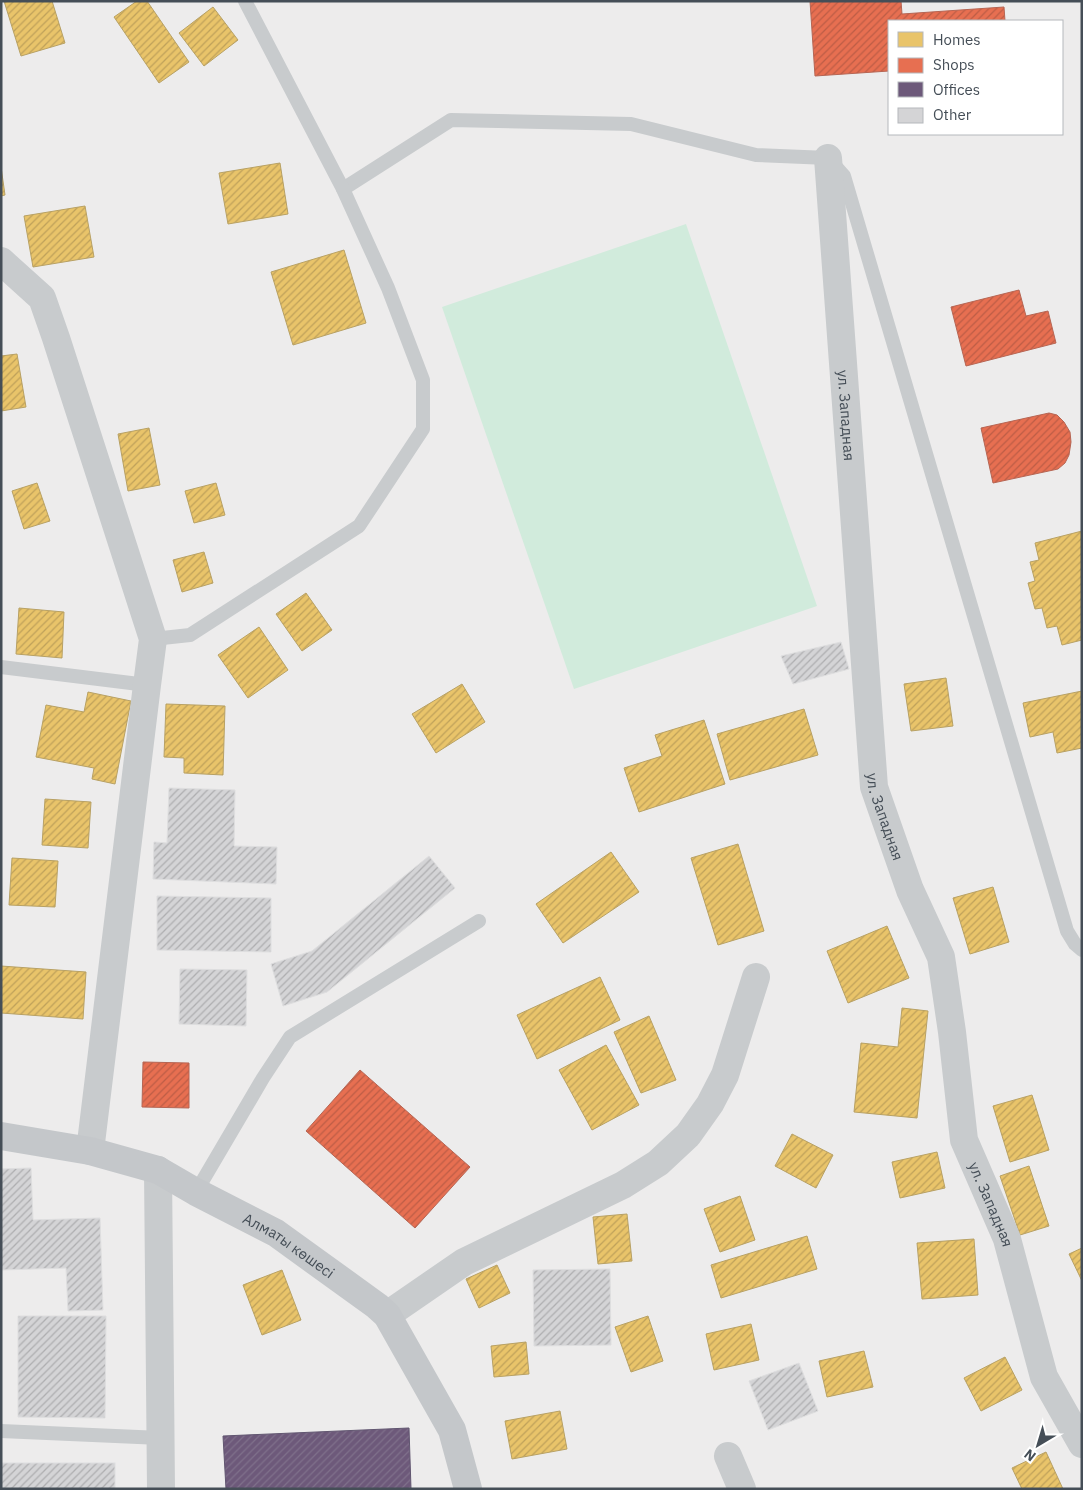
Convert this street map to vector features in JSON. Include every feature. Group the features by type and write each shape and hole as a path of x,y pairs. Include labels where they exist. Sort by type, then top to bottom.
{"main road":[{"name":"Алматы көшесі","path":"1,1136 90,1152 158,1170 196,1192 276,1233 377,1306 387,1316 452,1430 468,1489"}],"street":[{"name":"ул. Западная","path":"828,158 874,786 910,890 941,957 952,1032 964,1140 1007,1239 1044,1377 1082,1444"},
{"path":"1,261 42,298 60,347 153,640 90,1152"},
{"path":"387,1316 464,1262 623,1185 658,1163 688,1134 710,1104 725,1075 756,977"},
{"path":"158,1170 161,1489"},
{"path":"728,1456 742,1489"}],"lane":[{"path":"153,640 190,635 359,526 423,428 424,380 388,288 343,189 245,1"},
{"path":"343,189 451,120 631,124 756,155 828,158 844,176 1067,931 1075,944 1082,950"},
{"path":"1,667 147,685"},
{"path":"196,1192 263,1078 290,1037 479,921"},
{"path":"1,1431 161,1438"}],"green space":[{"path":"686,224 817,606 574,689 442,307"}],"building: Homes":[{"path":"4,1 52,1 65,43 21,56"},
{"path":"137,1 147,1 189,62 159,83 114,17"},
{"path":"213,7 238,40 204,66 179,33"},
{"path":"280,163 288,214 228,224 219,173"},
{"path":"1,167 5,195 1,196"},
{"path":"85,206 94,257 33,267 24,216"},
{"path":"344,250 366,323 293,345 271,272"},
{"path":"17,354 26,407 1,411 1,356"},
{"path":"149,428 160,485 128,491 118,434"},
{"path":"37,483 50,521 24,529 12,491"},
{"path":"216,483 225,515 194,523 185,491"},
{"path":"1082,531 1082,640 1062,645 1057,626 1047,628 1042,608 1035,609 1028,583 1035,581 1030,562 1039,560 1035,543"},
{"path":"204,552 213,583 182,592 173,560"},
{"path":"306,593 332,630 302,651 276,614"},
{"path":"19,608 64,612 62,658 16,654"},
{"path":"259,627 288,670 248,698 218,655"},
{"path":"946,678 953,726 911,731 904,684"},
{"path":"462,684 485,722 436,753 412,714"},
{"path":"1082,691 1082,748 1057,753 1053,732 1030,737 1023,703"},
{"path":"88,692 131,701 115,784 92,779 94,768 36,757 46,705 84,712"},
{"path":"166,704 225,706 223,775 184,773 184,758 164,757"},
{"path":"804,709 818,755 730,780 717,734"},
{"path":"704,720 725,784 639,812 624,768 662,756 655,735"},
{"path":"45,799 91,802 88,848 42,845"},
{"path":"738,844 764,931 718,945 691,858"},
{"path":"611,852 639,892 563,943 536,904"},
{"path":"12,858 58,861 55,907 9,905"},
{"path":"993,887 1009,942 970,954 953,898"},
{"path":"887,926 909,978 848,1003 827,951"},
{"path":"1,966 86,972 83,1019 1,1013"},
{"path":"600,977 620,1020 537,1059 517,1015"},
{"path":"902,1008 928,1011 917,1118 854,1112 861,1043 898,1047"},
{"path":"649,1016 676,1080 641,1093 614,1032"},
{"path":"606,1045 639,1105 592,1130 559,1070"},
{"path":"1032,1095 1049,1150 1010,1162 993,1106"},
{"path":"792,1134 833,1155 816,1188 775,1166"},
{"path":"937,1152 945,1188 900,1198 892,1162"},
{"path":"1029,1166 1049,1226 1020,1235 1000,1176"},
{"path":"740,1196 755,1240 720,1252 704,1209"},
{"path":"627,1214 632,1261 598,1264 593,1217"},
{"path":"807,1236 817,1269 721,1298 711,1265"},
{"path":"974,1239 978,1295 922,1299 917,1243"},
{"path":"1082,1248 1082,1281 1069,1254"},
{"path":"497,1265 510,1293 479,1308 466,1279"},
{"path":"282,1270 301,1320 262,1335 243,1285"},
{"path":"648,1316 663,1361 631,1372 615,1327"},
{"path":"751,1324 759,1360 714,1370 706,1334"},
{"path":"526,1342 529,1374 494,1377 491,1346"},
{"path":"864,1351 873,1387 827,1397 819,1361"},
{"path":"1005,1357 1022,1390 981,1411 964,1378"},
{"path":"560,1411 567,1449 512,1459 505,1421"},
{"path":"1046,1452 1063,1489 1022,1489 1012,1468"}],"building: Shops":[{"path":"810,1 901,1 902,14 1004,7 1005,20 888,20 888,71 815,76"},
{"path":"1019,290 1026,316 1048,311 1056,343 966,366 951,307"},
{"path":"1049,413 1057,415 1070,432 1069,455 1065,463 1058,469 993,483 981,428"},
{"path":"143,1062 189,1063 189,1108 142,1107"},
{"path":"360,1070 470,1167 415,1228 306,1131"}],"building: Offices":[{"path":"409,1428 411,1489 226,1489 223,1436"}],"building: Other":[{"path":"841,642 849,669 793,684 781,656"},
{"path":"169,788 235,790 234,846 277,847 276,884 153,879 154,842 167,843"},
{"path":"429,856 455,888 327,992 283,1006 271,964 312,951"},
{"path":"157,896 271,898 271,952 157,950"},
{"path":"180,969 247,970 246,1026 179,1024"},
{"path":"31,1168 33,1220 100,1218 103,1310 68,1311 66,1268 1,1270 1,1169"},
{"path":"610,1269 611,1345 534,1346 533,1270"},
{"path":"18,1316 106,1316 105,1418 18,1417"},
{"path":"799,1363 818,1411 768,1430 749,1381"},
{"path":"1,1463 115,1463 115,1489 1,1489"}]}
